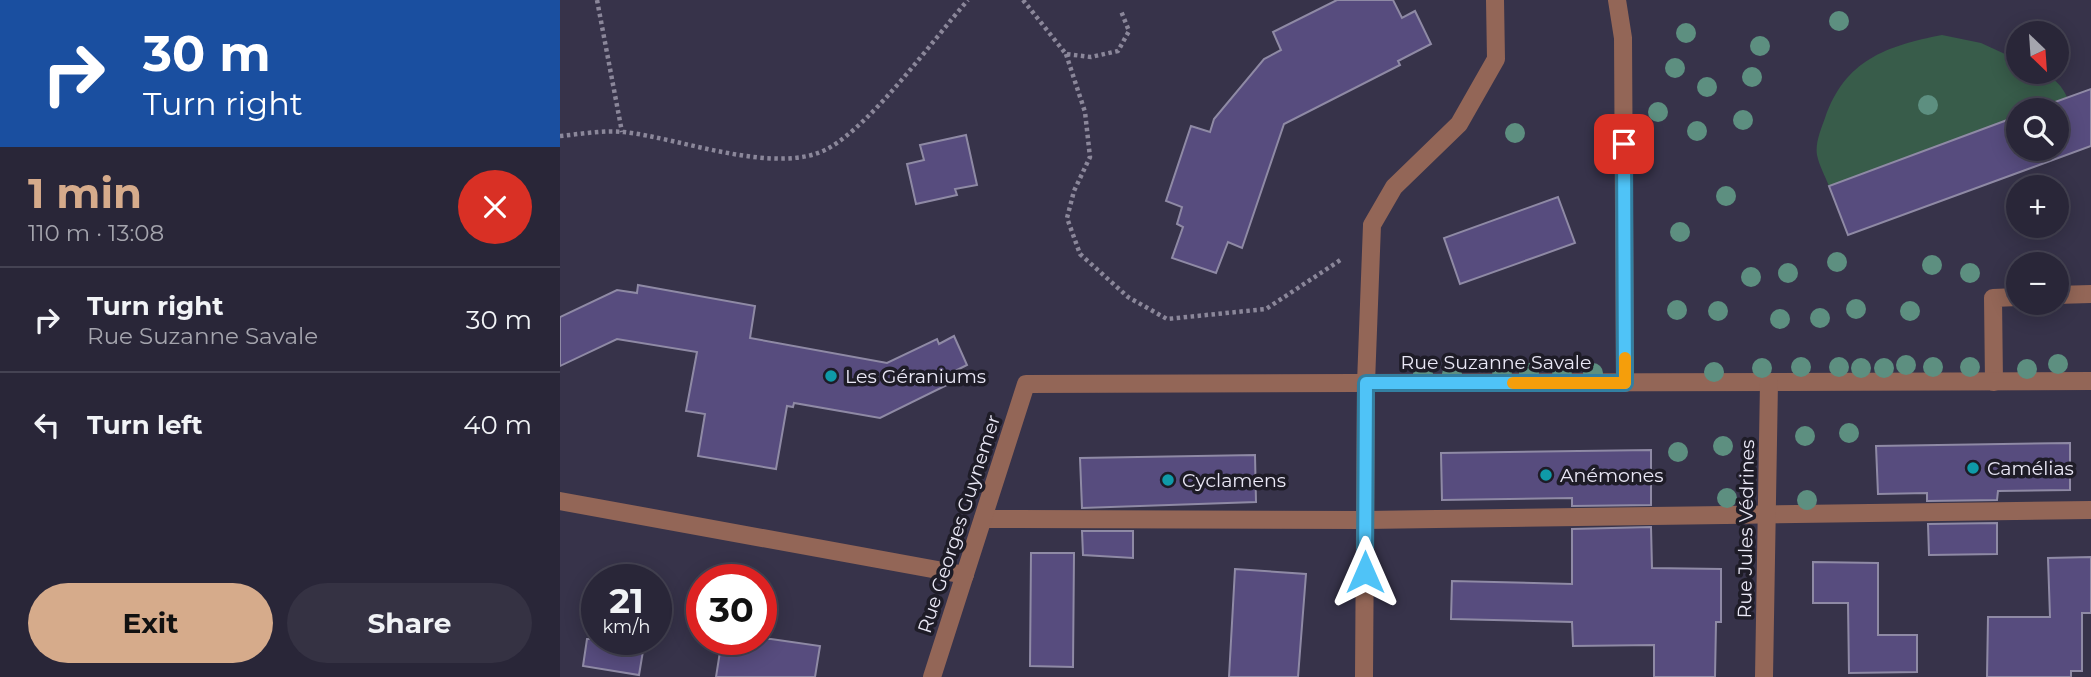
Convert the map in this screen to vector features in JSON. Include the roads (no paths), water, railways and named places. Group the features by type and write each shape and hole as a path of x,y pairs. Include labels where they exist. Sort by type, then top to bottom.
{"street":[{"path":"1364,677 1366,383 1372,225 1394,187 1458,124 1496,59 1495,0"},
{"path":"1617,0 1623,38 1625,383"},
{"path":"2069,295 2091,294"},
{"path":"1994,382 1993,298 2006,297"},
{"name":"Rue Suzanne Savale","path":"1026,384 2091,381"},
{"name":"Rue Jules Védrines","path":"1764,677 1769,382"},
{"name":"Rue Georges Guynemer","path":"932,677 1026,384"},
{"path":"560,501 965,575"},
{"path":"983,519 1365,520 2091,510"}],"place":[{"name":"Les Géraniums","path":"831,376"},
{"name":"Camélias","path":"1973,468"},
{"name":"Anémones","path":"1546,475"},
{"name":"Cyclamens","path":"1168,480"}]}
